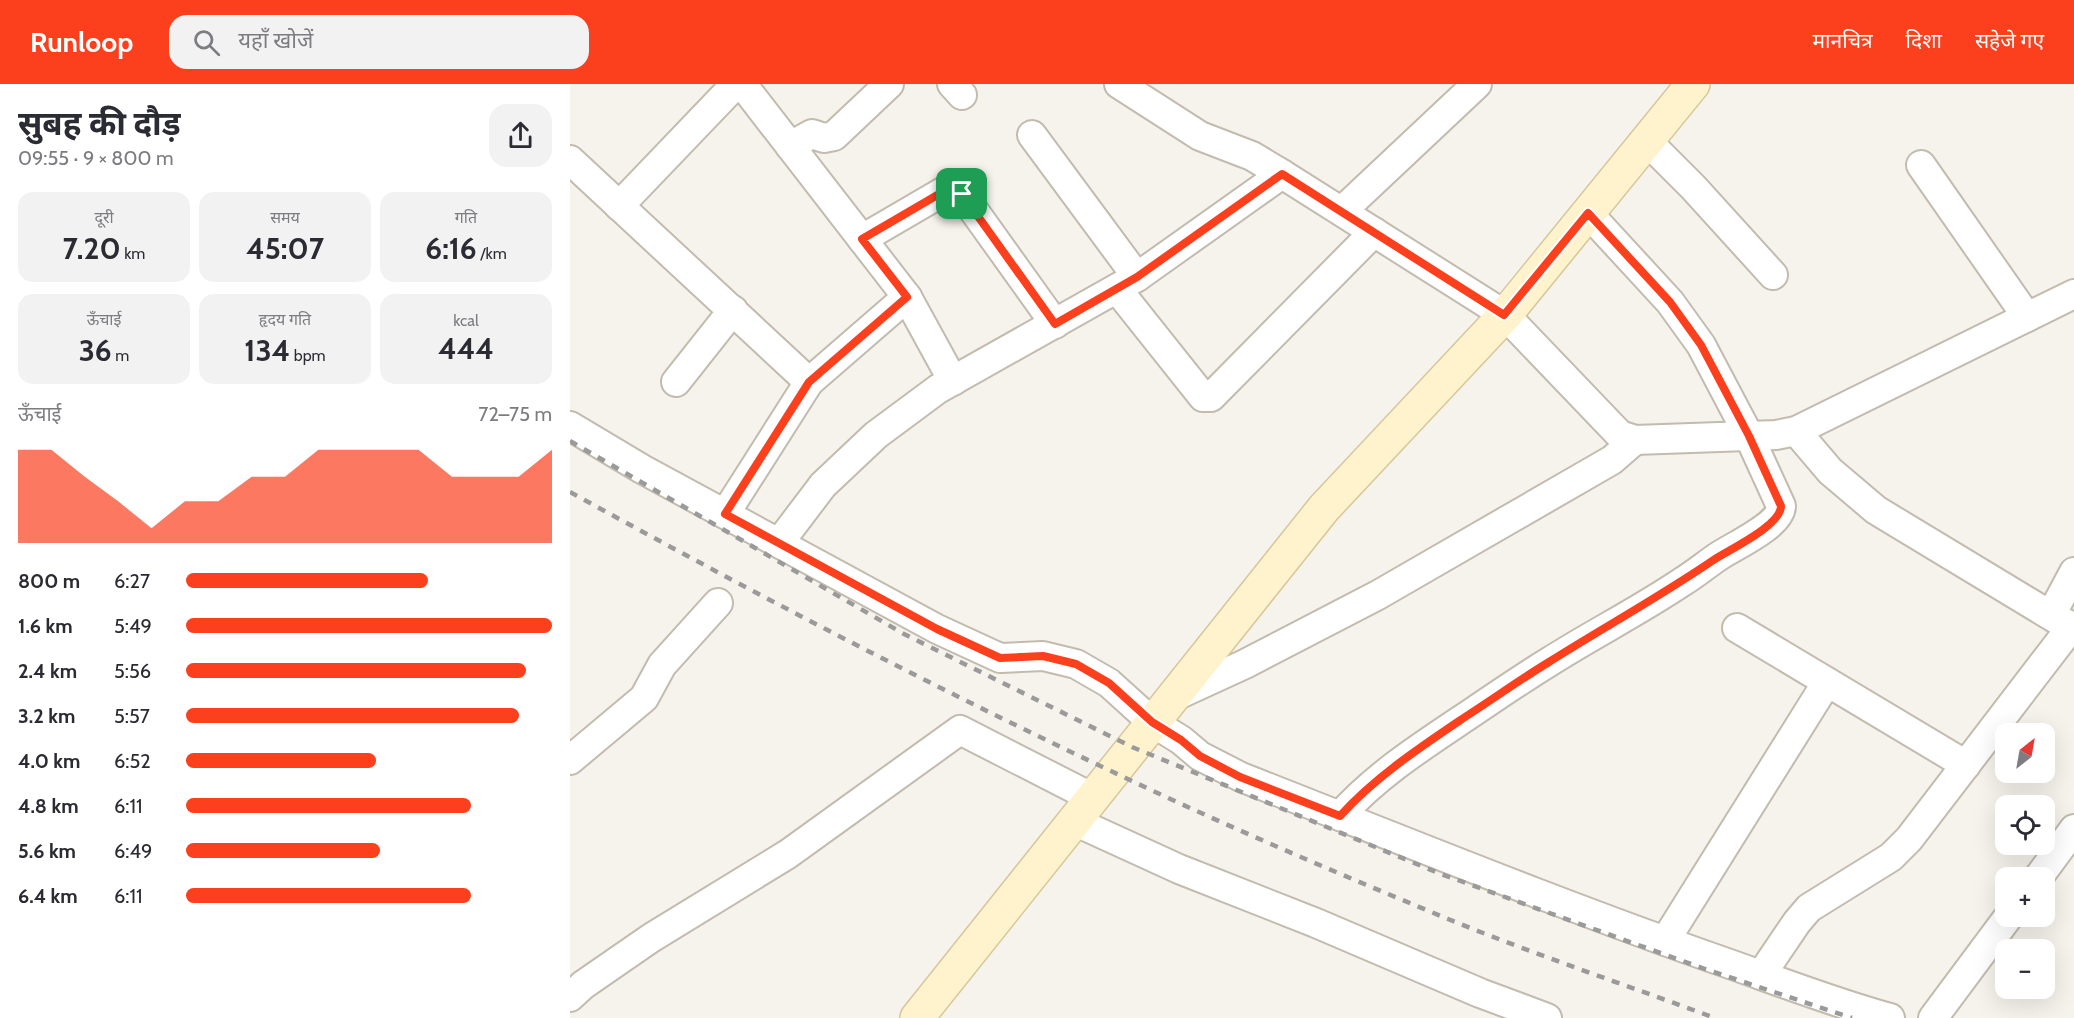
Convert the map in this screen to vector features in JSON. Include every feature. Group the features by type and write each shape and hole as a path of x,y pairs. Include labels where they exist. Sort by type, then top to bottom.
{"street":[{"path":"790,146 812,134 824,138 834,136 889,84"},
{"path":"1119,84 1200,136 1252,156 1504,315 1620,435 1635,440 1776,435 1796,431 2074,294"},
{"path":"1341,211 1477,84"},
{"path":"917,1018 1324,508 1504,315 1693,84"},
{"path":"619,206 732,88 739,86 746,89 907,297 953,381"},
{"path":"1032,135 1203,397 1211,397 1374,232"},
{"path":"1647,141 1693,187 1773,275"},
{"path":"570,160 809,382"},
{"path":"1920,165 2027,317"},
{"path":"779,543 823,485 876,435 939,389 1127,283 1282,174"},
{"path":"862,239 946,190 955,188 962,194 1055,324"},
{"path":"1340,816 1380,779 1441,734 1548,662 1681,583 1779,516 1781,506 1749,436 1701,345 1683,318 1588,213"},
{"path":"725,514 809,382 907,297"},
{"path":"676,382 733,309"},
{"path":"570,426 642,469 937,629 1000,658 1043,656 1076,664 1161,710 1181,740 1200,756 1240,777 1665,941 1857,1009 1890,1018"},
{"path":"1796,431 1830,471 1876,510 2066,623"},
{"path":"1161,710 1378,595 1612,460 1635,440"},
{"path":"1761,975 1809,908 1891,857 1916,831 1966,765 2066,623 2074,572"},
{"path":"570,760 644,698 662,665 718,603"},
{"path":"1737,628 1966,765"},
{"path":"1665,941 1827,682"},
{"path":"570,997 583,985 651,938 788,854 960,730 1179,869 1316,923 1480,993 1547,1018"},
{"path":"2046,867 2074,829"},
{"path":"1933,1018 2001,927"}],"railway":[{"path":"570,441 904,634 1132,747 1441,874 1705,969 1852,1018"},
{"path":"570,492 906,670 1152,791 1448,919 1715,1018"}],"route":[{"path":"1282,174 1504,315 1588,213 1670,302 1701,345 1749,436 1781,506 1779,516 1681,583 1548,662 1441,734 1380,779 1340,816 1240,777 1200,756 1181,740 1152,722 1109,683 1076,664 1043,656 1000,658 937,629 725,514 809,382 907,297 862,239 946,190 955,188 962,194 1055,324 1137,277 1282,174"}]}
